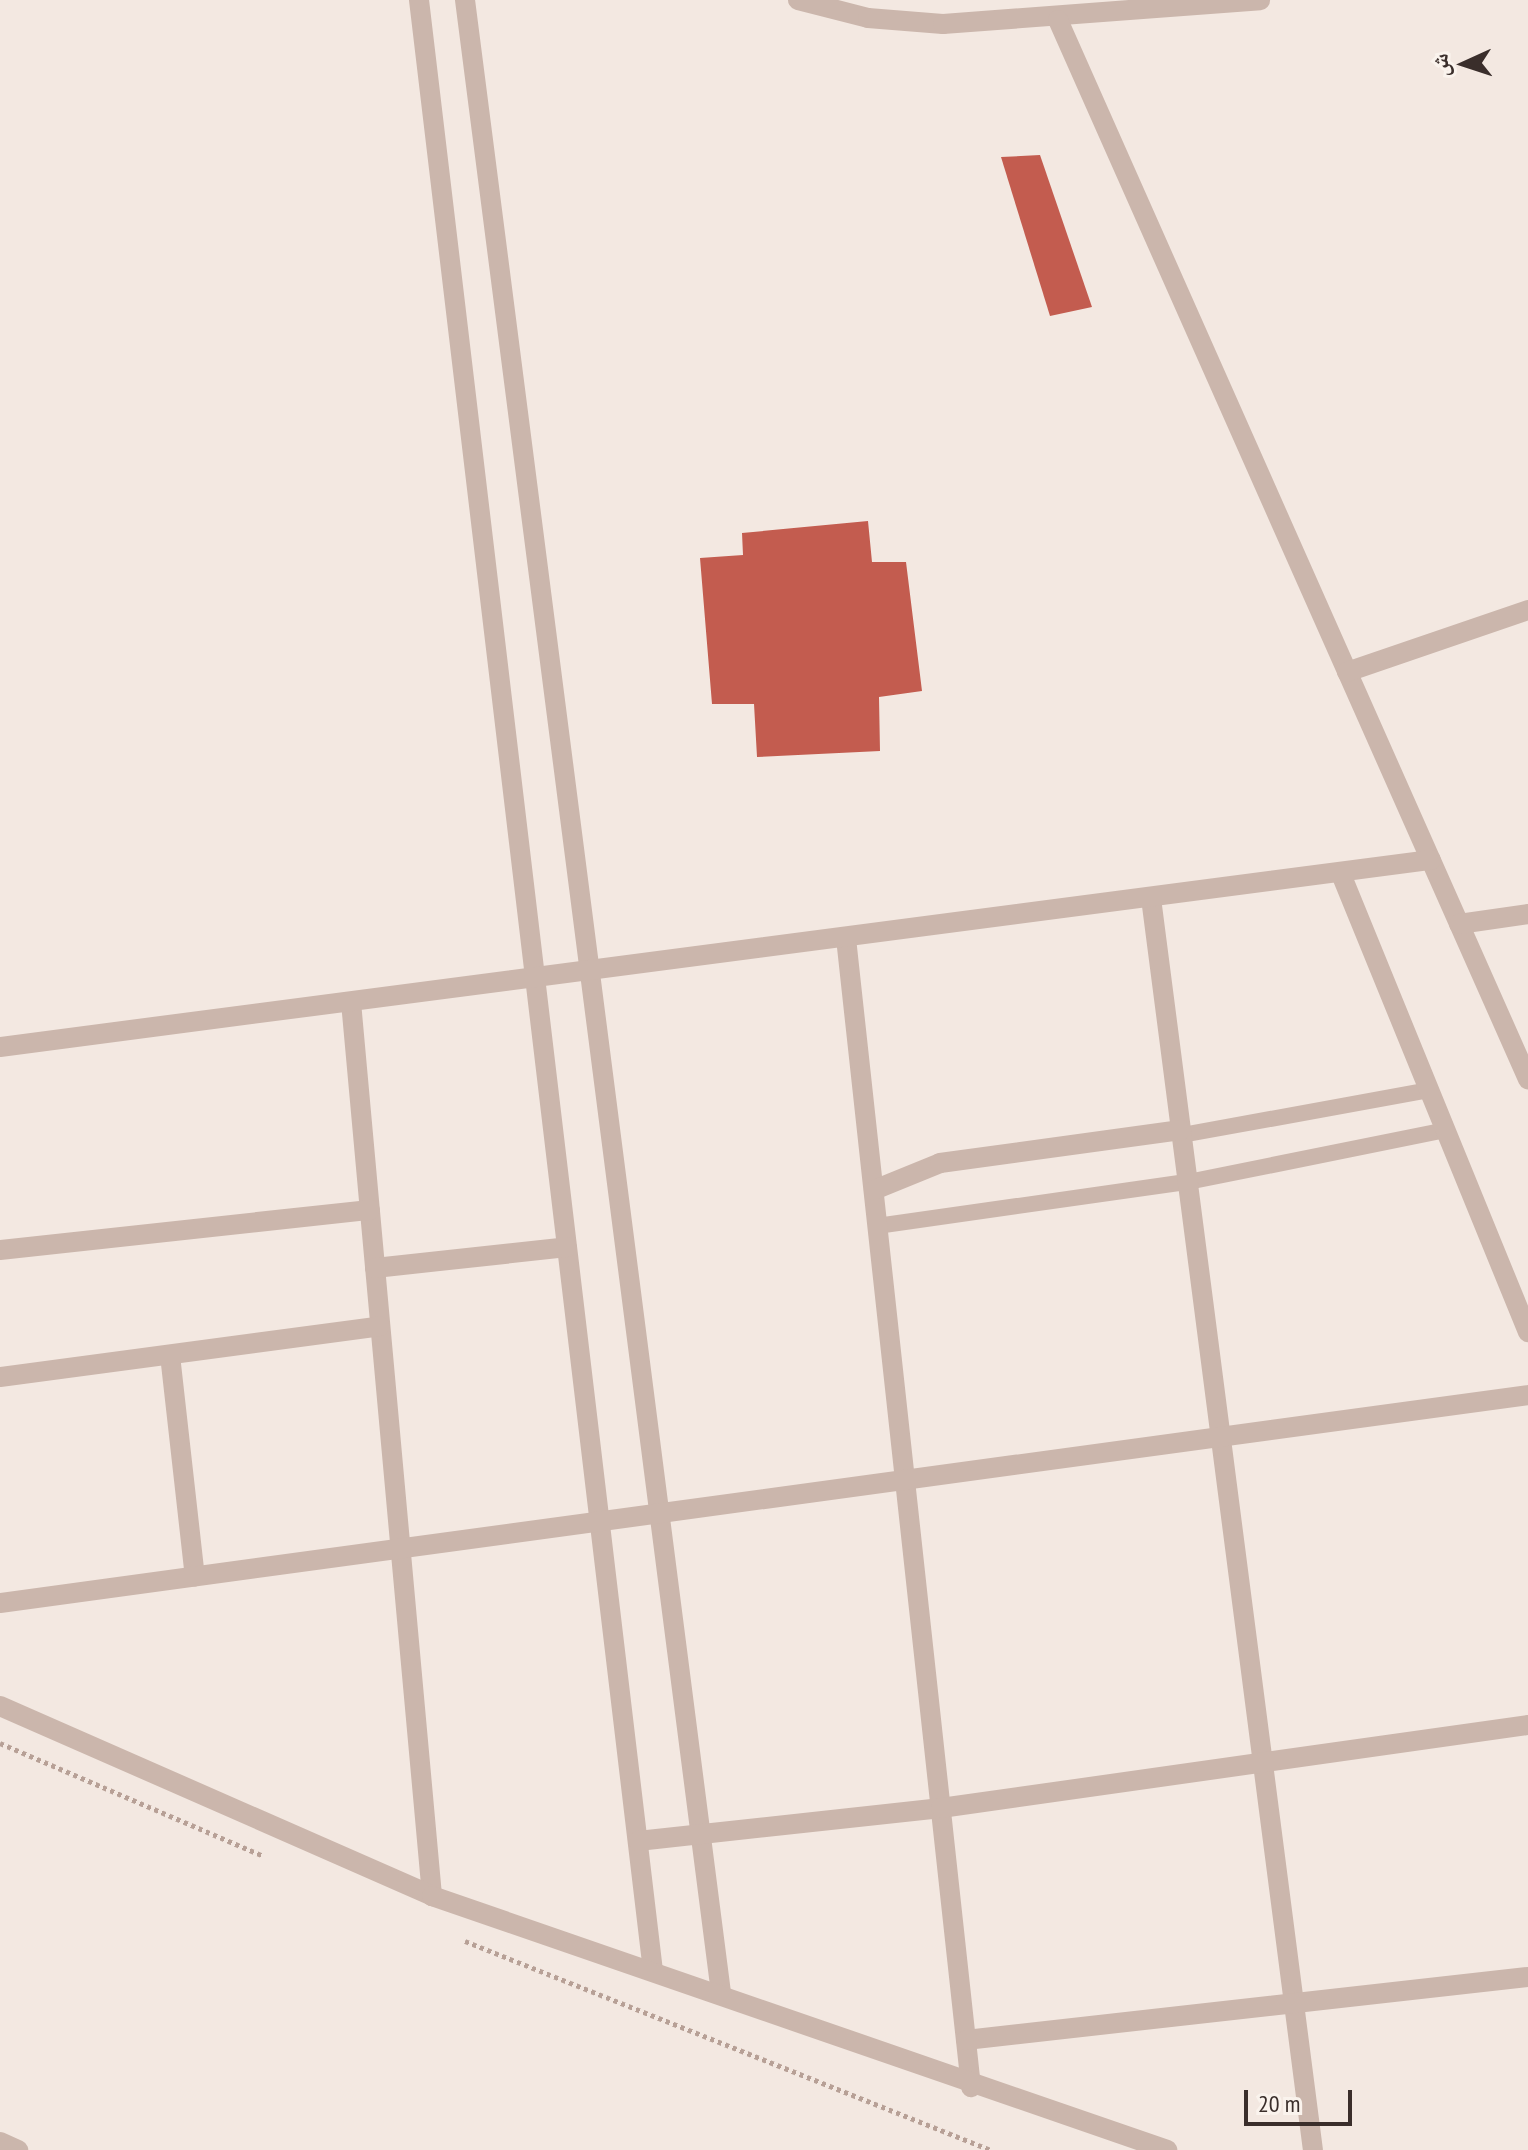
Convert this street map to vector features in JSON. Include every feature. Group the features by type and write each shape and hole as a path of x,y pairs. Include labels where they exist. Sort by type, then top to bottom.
{"street":[{"path":"419,0 653,1970"},
{"path":"465,0 721,1993"},
{"path":"798,0 907,22 1058,20 1260,0"},
{"path":"1058,20 1528,1079"},
{"path":"1347,672 1528,610"},
{"path":"0,1047 1431,860"},
{"path":"1341,874 1528,1332"},
{"path":"1151,898 1313,2150"},
{"path":"1459,924 1528,914"},
{"path":"846,938 971,2087"},
{"path":"351,1002 432,1896"},
{"path":"874,1190 940,1163 1181,1133"},
{"path":"0,1250 370,1210"},
{"path":"375,1268 567,1247"},
{"path":"0,1377 380,1326"},
{"path":"170,1355 195,1577"},
{"path":"0,1603 1528,1395"},
{"path":"0,1706 432,1896 721,1993 971,2087 1167,2150"},
{"path":"638,1841 941,1808 1528,1725"},
{"path":"966,2040 1294,2008 1528,1977"},
{"path":"0,2142 18,2150"}],"lane":[{"path":"1181,1133 1430,1090"},
{"path":"877,1226 1188,1182 1446,1130"}],"building":[{"path":"1040,155 1092,307 1050,316 1001,157"},
{"path":"868,521 872,562 906,562 922,691 879,697 880,751 757,757 754,704 712,704 700,558 743,555 742,533"}]}
